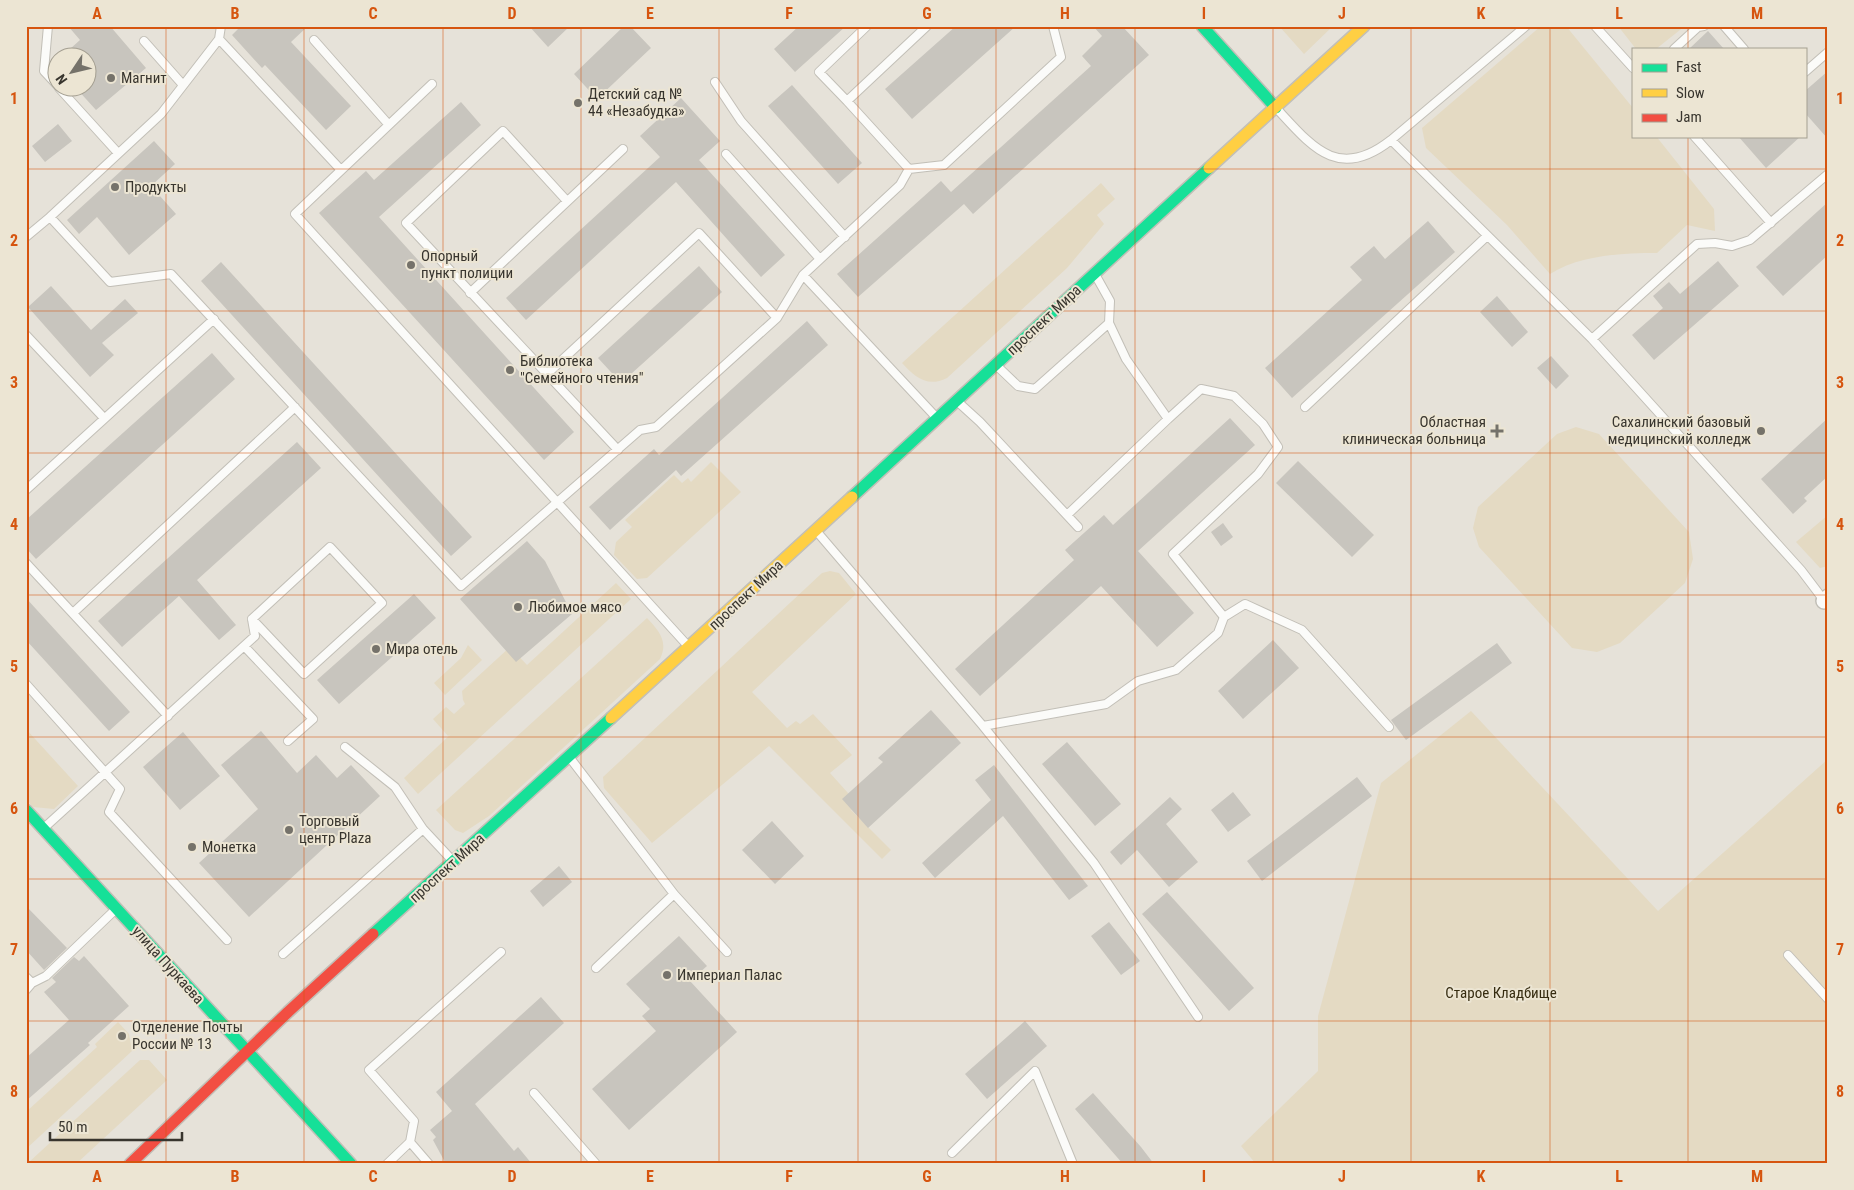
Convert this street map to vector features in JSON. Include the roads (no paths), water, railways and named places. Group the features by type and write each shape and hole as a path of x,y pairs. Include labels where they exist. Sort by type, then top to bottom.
{"main road":[{"path":"1202,26 1276,108"},
{"name":"проспект Мира","path":"130,1164 248,1051 689,648 1364,26"},
{"name":"улица Пуркаева","path":"26,810 351,1164"}],"lane":[{"path":"48,26 44,71 48,76"},
{"path":"26,237 161,114 219,39 222,26"},
{"path":"867,26 819,72 909,169"},
{"path":"847,101 927,26"},
{"path":"909,169 944,165 1061,57 1053,26"},
{"path":"1276,108 1310,144 1321,152 1349,158 1369,155 1391,140 1526,26"},
{"path":"1595,26 1632,67"},
{"path":"1675,48 1698,28 1704,26"},
{"path":"1724,26 1743,48"},
{"path":"219,39 341,170"},
{"path":"314,40 389,125"},
{"path":"144,42 183,85"},
{"path":"1806,71 1828,52"},
{"path":"715,82 741,121 845,237"},
{"path":"432,84 295,214 556,504 689,648"},
{"path":"68,98 118,153"},
{"path":"567,201 503,131 406,223 618,450"},
{"path":"1696,138 1771,223"},
{"path":"1391,140 1592,339 1801,570 1826,601"},
{"path":"470,293 623,149"},
{"path":"726,154 820,259"},
{"path":"50,216 110,282 171,274 461,586 640,430 656,427 776,318 803,275 900,185 909,169"},
{"path":"1592,339 1697,244 1715,243 1732,246 1750,240 1828,174"},
{"path":"548,373 699,233 776,318"},
{"path":"1305,406 1487,236"},
{"path":"1095,274 1110,301 1108,323 1126,359 1168,419"},
{"path":"803,275 937,419"},
{"path":"26,490 214,320"},
{"path":"996,365 1018,386 1035,389 1108,323"},
{"path":"26,335 104,418"},
{"path":"1067,515 1202,389 1234,396 1263,424 1278,447 1258,474 1173,554 1224,616"},
{"path":"957,401 980,422 1078,527"},
{"path":"73,613 295,407"},
{"path":"815,531 983,726 1094,863 1198,1017"},
{"path":"330,547 382,603 304,674 252,619 330,547"},
{"path":"26,563 168,716"},
{"path":"983,726 1106,704 1138,681 1176,670 1218,633 1224,616 1245,604 1302,630 1389,727"},
{"path":"43,828 106,773 255,636 252,619"},
{"path":"244,646 313,719 288,741"},
{"path":"26,684 120,789 109,812 227,940"},
{"path":"345,747 395,787 423,829 454,862"},
{"path":"569,756 674,894 726,952"},
{"path":"283,954 423,829"},
{"path":"596,968 674,894"},
{"path":"26,990 29,980 46,976 116,908"},
{"path":"387,1164 410,1142 414,1121 369,1070 502,952"},
{"path":"1788,955 1828,999"},
{"path":"952,1153 1035,1071 1073,1164"},
{"path":"534,1093 596,1164"},
{"path":"410,1142 429,1164"}],"place":[{"name":"Магнит","path":"111,78"},
{"name":"Детский сад № 44 «Незабудка»","path":"578,103"},
{"name":"Продукты","path":"115,187"},
{"name":"Опорный пункт полиции","path":"411,265"},
{"name":"Библиотека \"Семейного чтения\"","path":"510,370"},
{"name":"Областная клиническая больница","path":"1497,431"},
{"name":"Сахалинский базовый медицинский колледж","path":"1761,431"},
{"name":"Любимое мясо","path":"518,607"},
{"name":"Мира отель","path":"376,649"},
{"name":"Торговый центр Plaza","path":"289,830"},
{"name":"Монетка","path":"192,847"},
{"name":"Империал Палас","path":"667,975"},
{"name":"Отделение Почты России № 13","path":"122,1036"}],"park label":[{"name":"Старое Кладбище","path":"1501,993"}]}
